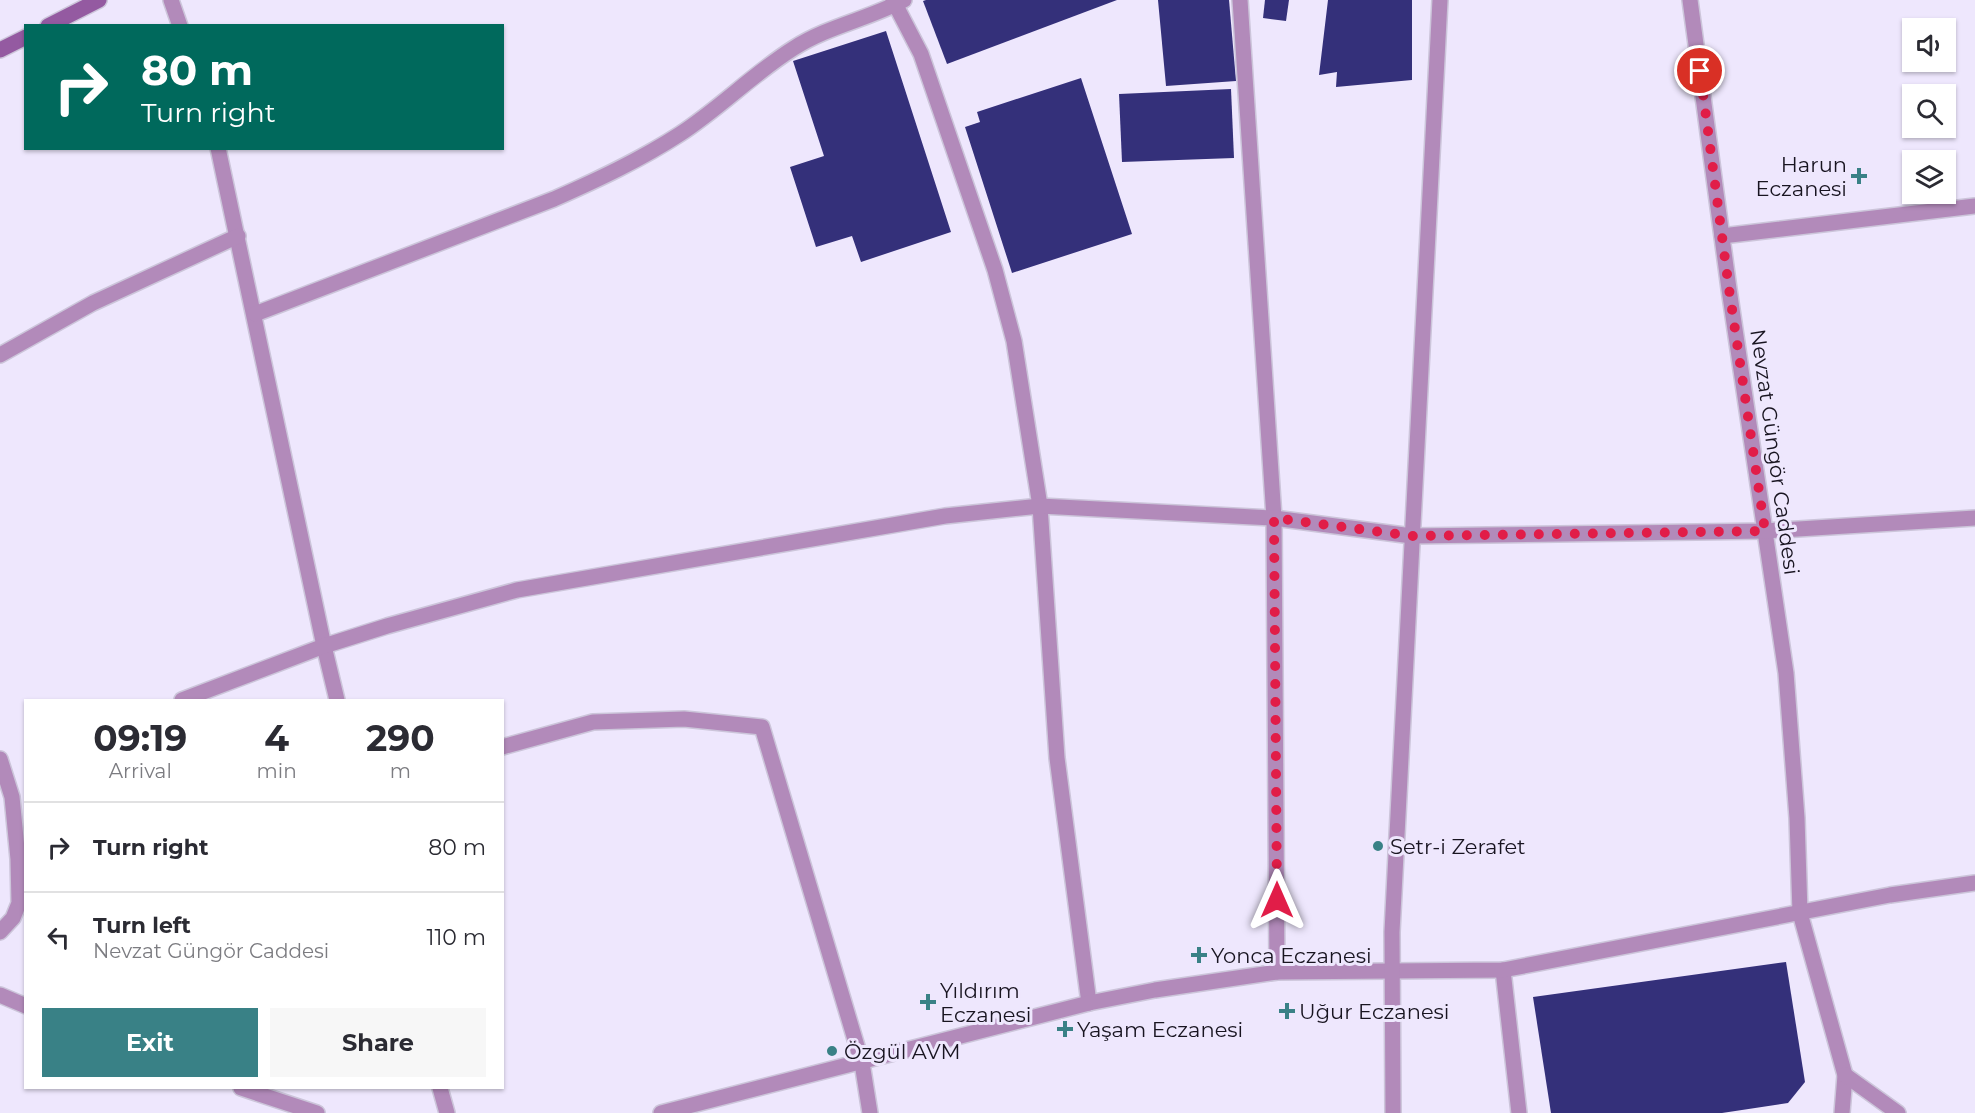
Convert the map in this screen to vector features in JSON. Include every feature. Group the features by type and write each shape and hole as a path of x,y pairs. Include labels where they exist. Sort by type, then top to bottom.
{"main road":[{"path":"52,24 99,0"},
{"path":"0,50 24,38"}],"street":[{"path":"171,0 179,24"},
{"path":"1240,0 1274,518 1277,972"},
{"path":"1393,1113 1392,932 1440,0"},
{"name":"Nevzat Güngör Caddesi","path":"1690,0 1786,673 1797,818 1800,912 1845,1075 1842,1113"},
{"path":"255,314 543,204 626,166 682,133 751,78 795,47 897,2 921,54 995,270 1014,341 1040,506 1057,758 1089,1003"},
{"path":"218,150 337,699"},
{"path":"1722,236 1975,206"},
{"path":"0,355 93,303 238,236"},
{"path":"185,699 324,646 517,590 945,516 1040,506 1274,518 1412,536 1765,531 1975,518"},
{"path":"504,746 593,722 684,719 762,727 862,1063 870,1113"},
{"path":"0,759 19,793 20,903 13,918 0,932"},
{"path":"661,1113 1089,1003 1155,990 1277,972 1503,970 1890,895 1975,883"},
{"path":"1503,970 1519,1113"},
{"path":"0,996 24,1005"},
{"path":"1845,1075 1898,1113"},
{"path":"244,1089 317,1113"},
{"path":"440,1089 447,1113"}],"building":[{"path":"1117,0 947,64 923,1"},
{"path":"1158,0 1229,0 1236,81 1166,86"},
{"path":"1265,0 1289,0 1286,21 1263,18"},
{"path":"1328,0 1412,0 1412,80 1336,87 1337,72 1319,75"},
{"path":"886,31 951,232 861,262 852,236 816,247 790,167 824,156 793,61"},
{"path":"1081,78 1132,234 1012,273 965,127 980,122 977,112"},
{"path":"1231,89 1234,158 1122,162 1119,94"},
{"path":"1786,962 1805,1082 1788,1103 1722,1113 1551,1113 1533,997"}],"place":[{"name":"Harun Eczanesi","path":"1859,176"},
{"name":"Setr-i Zerafet","path":"1378,846"},
{"name":"Yonca Eczanesi","path":"1199,955"},
{"name":"Yıldırım Eczanesi","path":"928,1002"},
{"name":"Uğur Eczanesi","path":"1287,1011"},
{"name":"Yaşam Eczanesi","path":"1065,1029"},
{"name":"Özgül AVM","path":"832,1051"}],"route":[{"path":"1277,900 1274,518 1412,536 1765,531 1700,71"}]}
